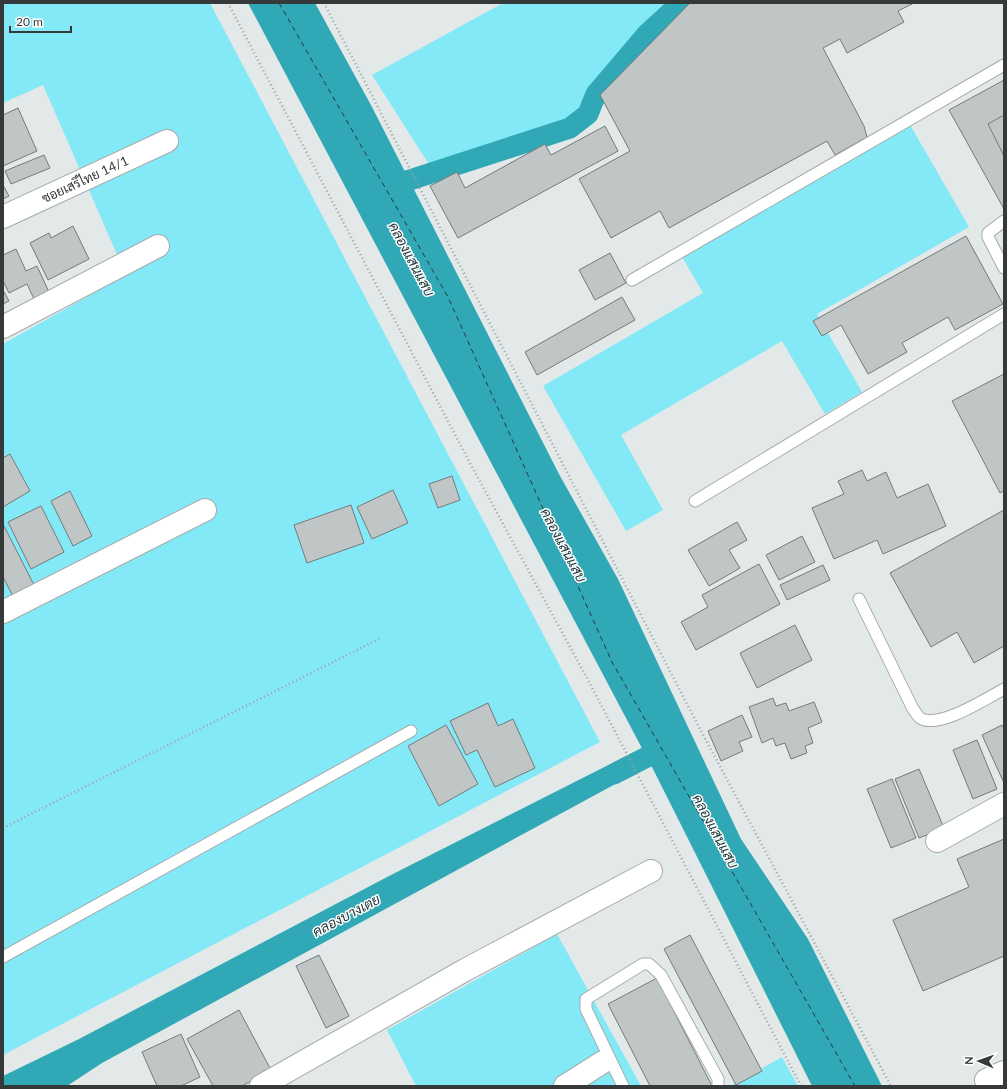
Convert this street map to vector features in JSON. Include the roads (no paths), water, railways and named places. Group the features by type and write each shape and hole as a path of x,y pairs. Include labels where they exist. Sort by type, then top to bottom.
{"street":[{"name":"ซอยเสรีไทย 14/1","path":"3,217 167,141"},
{"path":"3,327 158,246"},
{"path":"3,612 205,510"},
{"path":"937,841 1004,804"},
{"path":"261,1086 465,970 652,871"},
{"path":"565,1086 606,1060"}],"lane":[{"path":"632,280 1004,66"},
{"path":"1004,221 988,233 988,237 1004,268"},
{"path":"695,500 1004,314"},
{"path":"859,599 912,708 920,718 932,721 943,720 1004,689"},
{"path":"3,957 411,731"},
{"path":"623,1086 606,1060 586,1009 586,999 643,964 649,964 661,975 718,1079 718,1086"}],"water":[{"name":"คลองแสนแสบ","path":"248,3 315,3 372,107 560,476 618,579 741,839 808,939 882,1086 812,1086 654,771"},
{"path":"634,752 643,769 102,1063 67,1086 3,1086 3,1076 79,1039 391,875"}],"waterway":[{"path":"382,189 570,128 588,114 596,94 647,34 681,3"},
{"name":"คลองบางเตย","path":"614,774 670,745"}]}
